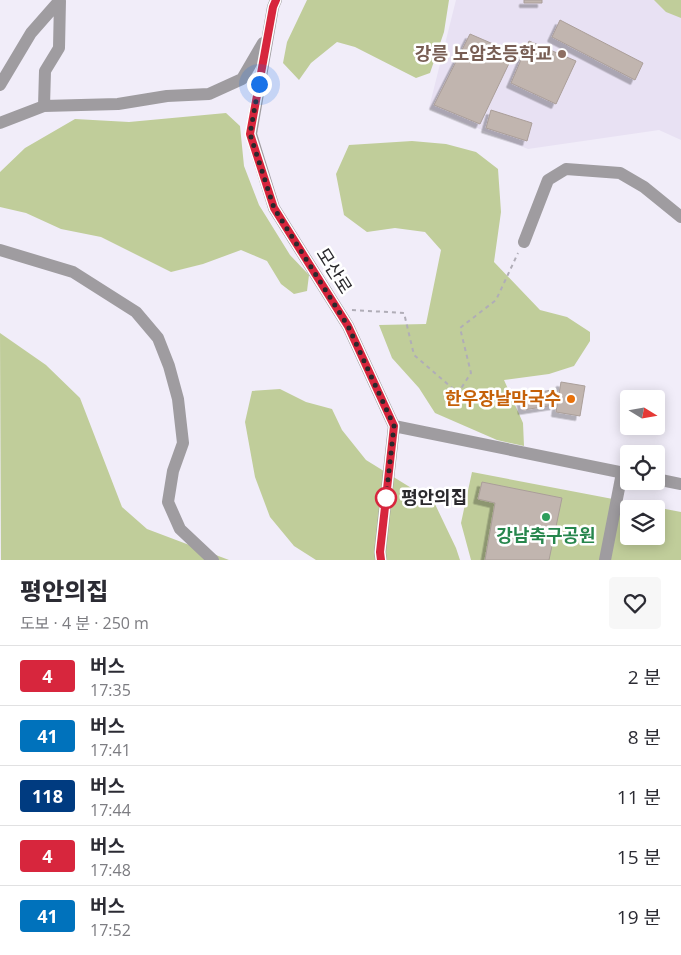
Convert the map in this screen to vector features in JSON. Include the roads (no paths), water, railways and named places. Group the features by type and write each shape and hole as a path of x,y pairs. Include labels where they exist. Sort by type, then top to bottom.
{"street":[{"path":"44,106 45,71 60,48 60,0"},
{"path":"0,85 31,33 60,0"},
{"name":"모산로","path":"276,0 273,7 250,134 274,208 348,326 394,426"},
{"path":"0,123 44,106 118,104 167,96 209,94 242,79 268,34"},
{"path":"524,242 548,180 566,169 620,173 644,187 681,217"},
{"path":"0,250 73,272 136,312 158,338 170,366 178,399 183,444 173,471 168,502 180,529 212,560"},
{"path":"378,557 394,426 620,472"},
{"path":"665,481 681,484"},
{"path":"605,560 622,490"}],"place":[{"name":"강릉 노암초등학교","path":"562,54"},
{"name":"한우장날막국수","path":"571,399"},
{"name":"평안의집","path":"386,498"},
{"name":"강남축구공원","path":"546,517"}]}
